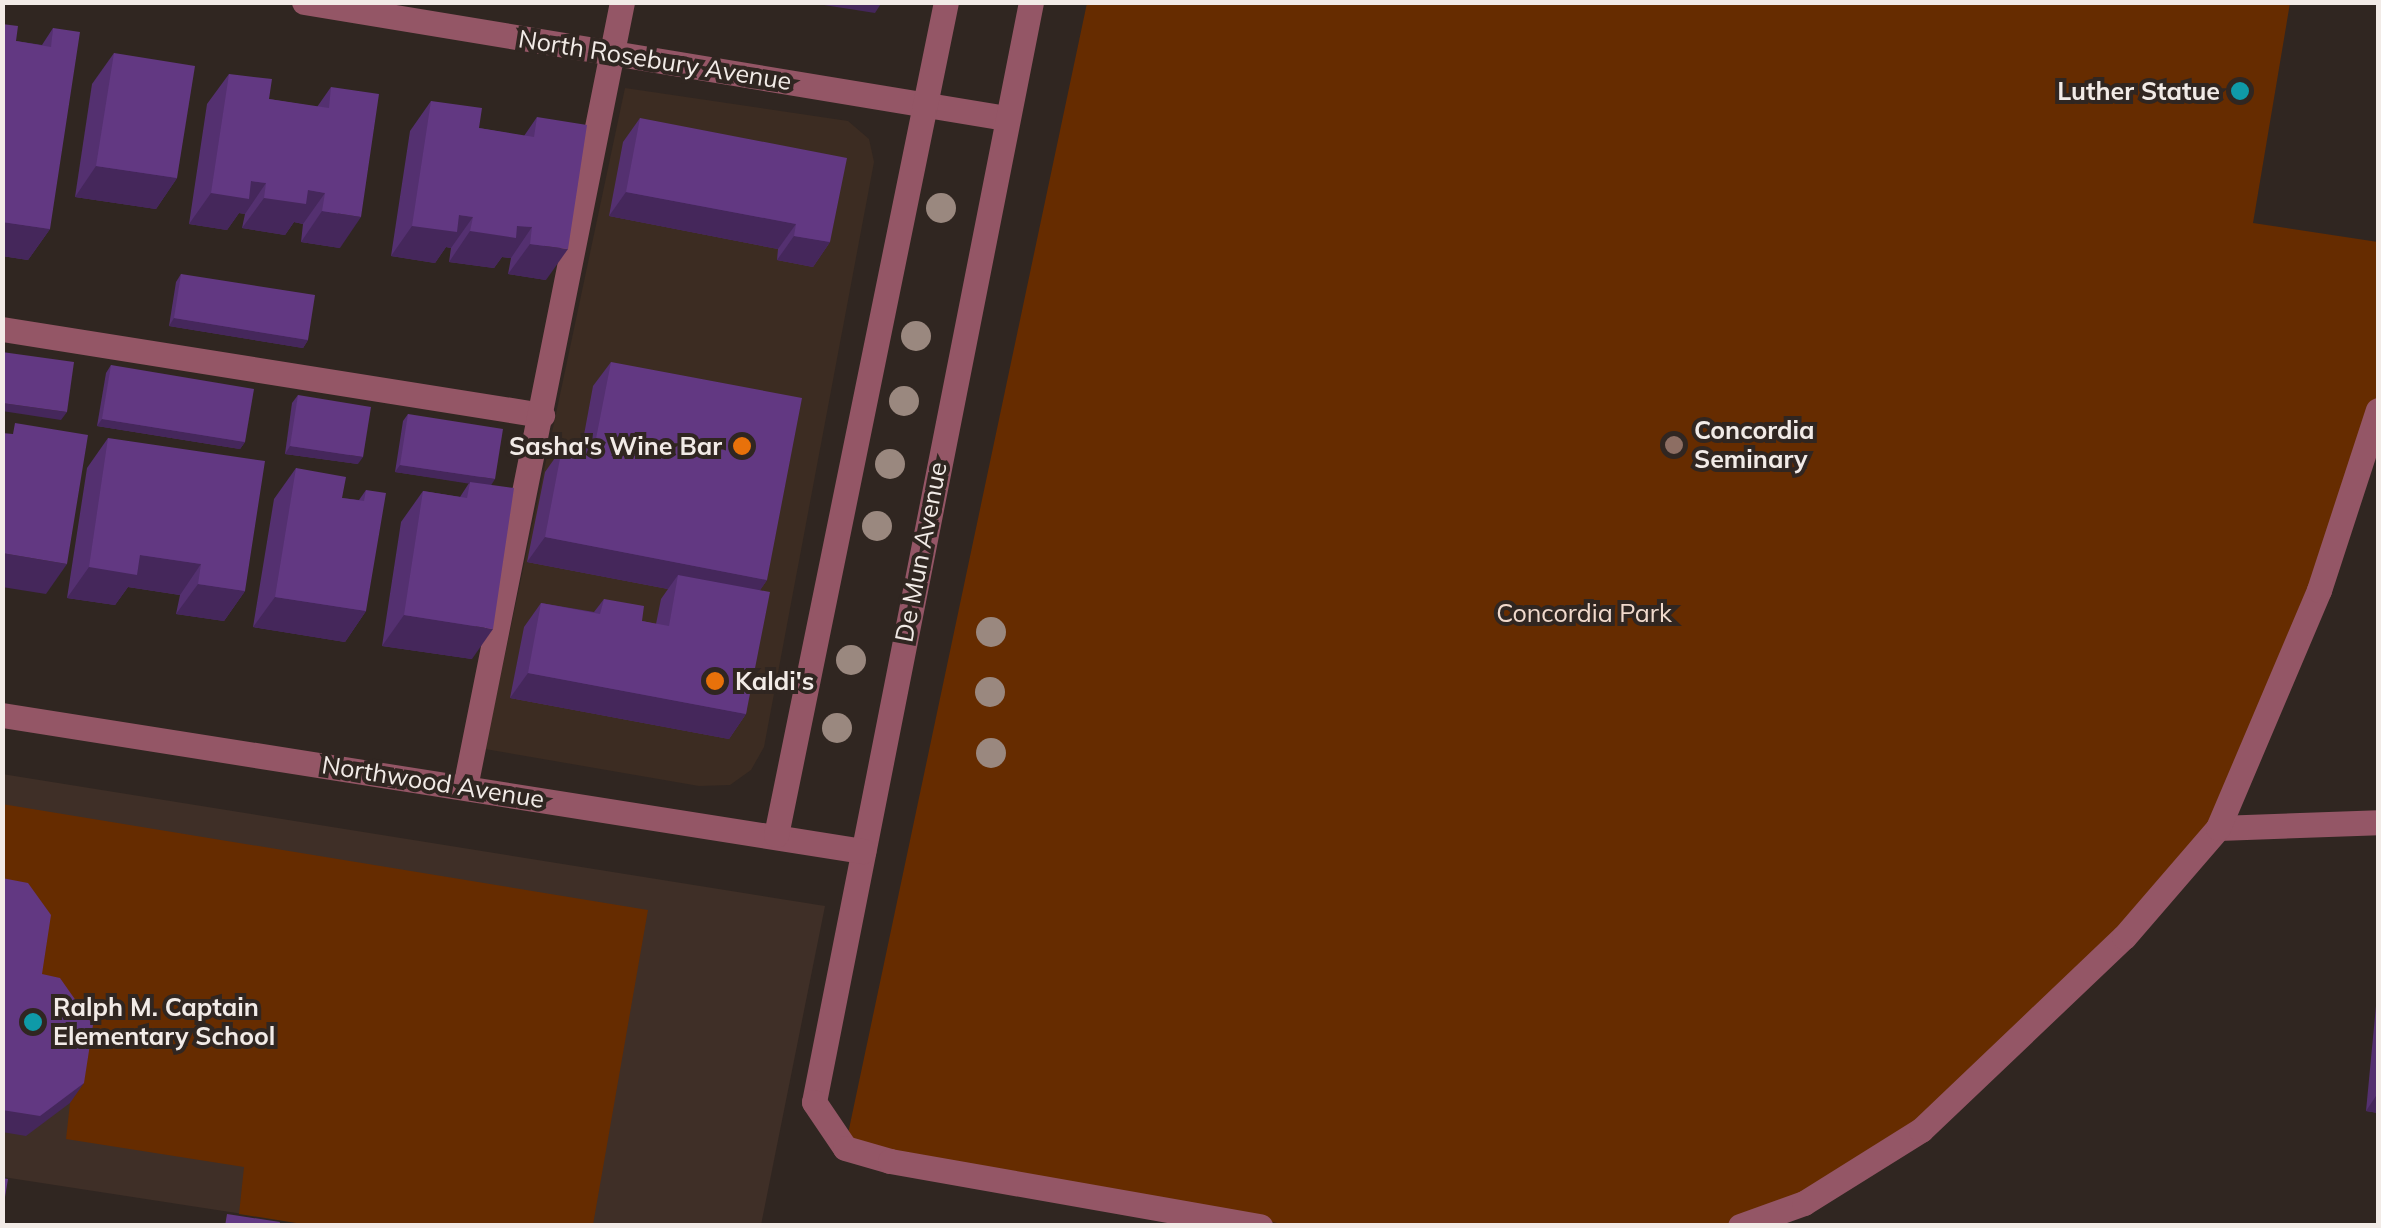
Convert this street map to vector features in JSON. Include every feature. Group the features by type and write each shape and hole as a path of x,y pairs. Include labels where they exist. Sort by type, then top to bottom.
{"street":[{"name":"North Rosebury Avenue","path":"304,2 1006,118"},
{"path":"465,786 622,2"},
{"path":"776,836 946,2"},
{"name":"De Mun Avenue","path":"1031,2 814,1102 846,1148 890,1161 1260,1226"},
{"path":"2,328 542,415"},
{"path":"1740,1226 1804,1203 1921,1130 2124,937 2218,828 2319,590 2378,410"},
{"name":"Northwood Avenue","path":"2,715 863,851"},
{"path":"2218,828 2378,822"}],"shaded area":[{"path":"625,88 848,121 869,139 874,162 764,747 751,770 730,785 699,786 485,749"},
{"path":"2,774 825,906 761,1225 315,1225 3,1177"}],"green space":[{"name":"Concordia Park","path":"1087,3 2290,3 2253,223 2378,242 2378,410 2218,828 1921,1130 1740,1226 1289,1225 845,1148"},
{"path":"2,804 648,910 593,1225 315,1226 239,1214 244,1167 66,1139 70,1103 3,901"}],"building":[{"path":"2,24 18,26 16,41 51,47 53,28 80,32 50,229 2,222"},
{"path":"114,53 195,66 177,178 96,166"},
{"path":"229,74 272,79 269,99 329,108 331,87 379,94 361,217 322,211 325,193 308,190 306,204 264,198 266,183 251,181 249,199 211,193"},
{"path":"431,101 482,108 479,128 534,137 537,117 587,125 568,249 530,244 532,227 517,226 516,238 470,231 473,217 459,215 457,232 412,226"},
{"path":"640,118 847,158 830,242 794,236 796,224 626,192"},
{"path":"181,274 315,295 308,340 174,318"},
{"path":"2,352 74,362 67,412 2,403"},
{"path":"611,362 802,398 767,580 545,537 562,448 593,454"},
{"path":"111,365 254,389 245,442 102,419"},
{"path":"298,395 371,407 363,457 290,446"},
{"path":"408,414 503,429 495,479 400,465"},
{"path":"15,423 88,435 67,564 2,553 2,433 13,434"},
{"path":"108,438 265,461 245,591 198,584 201,564 140,555 137,575 89,567"},
{"path":"296,468 346,477 342,498 364,501 366,490 386,493 366,611 275,597"},
{"path":"470,482 514,488 493,629 404,615 423,491 467,498"},
{"path":"678,575 770,592 746,714 528,673 541,603 600,614 604,599 644,606 642,621 669,626"},
{"name":"Ralph M. Captain Elementary School","path":"2,878 28,883 51,915 42,974 60,978 93,1025 84,1083 40,1116 2,1110"},
{"path":"2,1178 8,1179 2,1215"},
{"path":"227,1214 280,1222 279,1226 225,1226"}],"place":[{"name":"Luther Statue","path":"2240,91"},
{"name":"Concordia Seminary","path":"1674,445"},
{"name":"Sasha's Wine Bar","path":"742,446"},
{"name":"Kaldi's","path":"715,681"},
{"name":"Ralph M. Captain Elementary School","path":"33,1022"}]}
